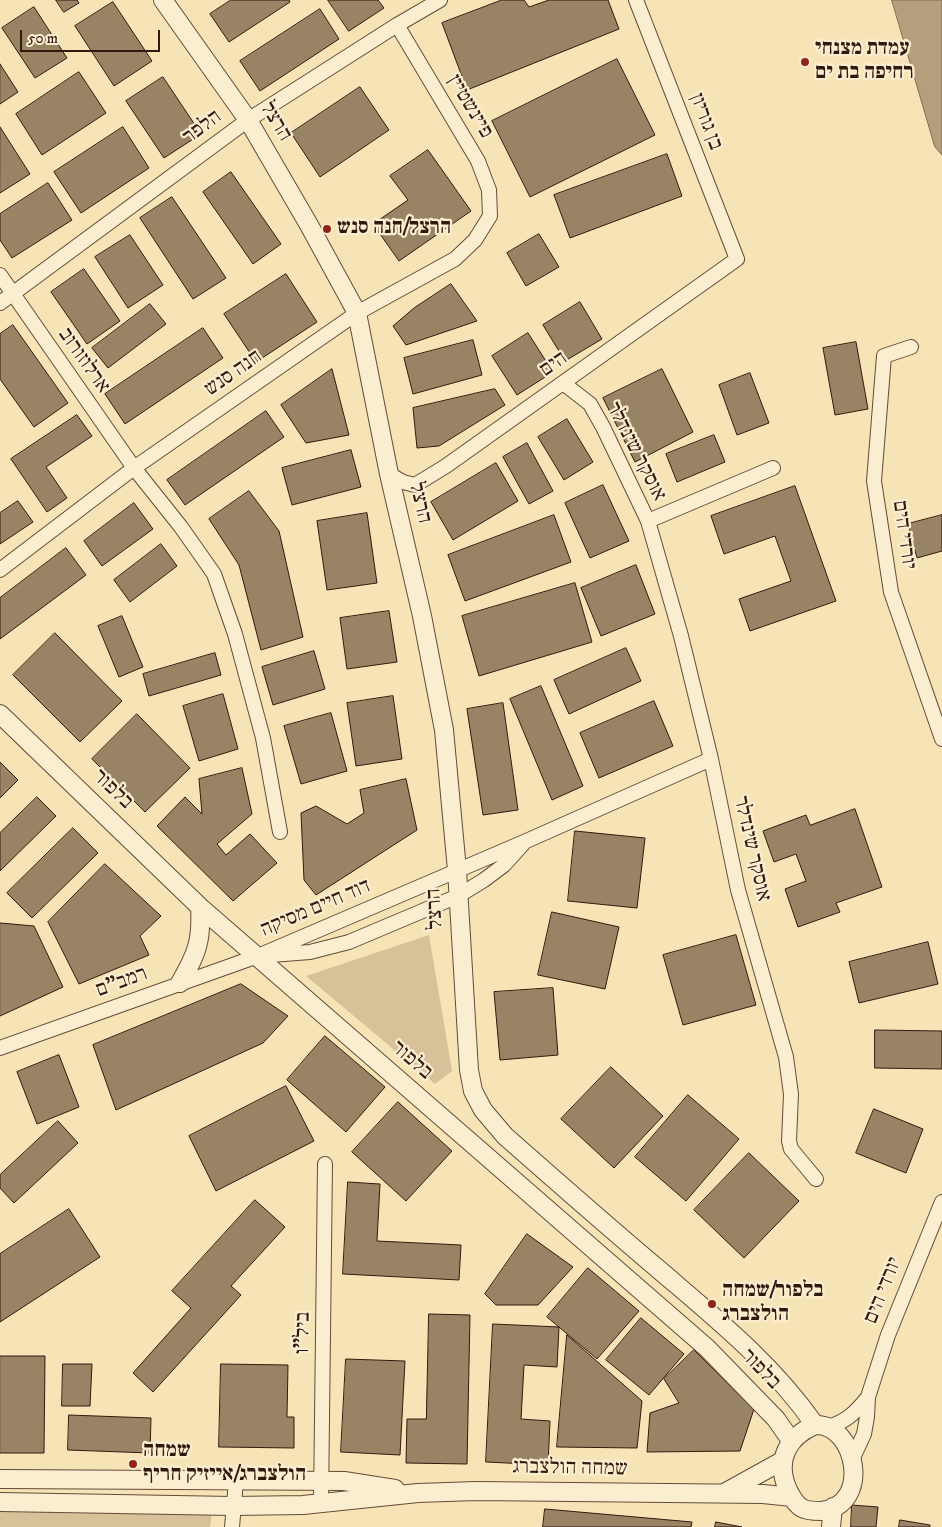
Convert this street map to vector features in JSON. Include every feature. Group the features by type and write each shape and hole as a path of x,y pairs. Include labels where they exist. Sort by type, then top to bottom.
{"street":[{"name":"הרצל","path":"163,0 248,120 357,313 389,474 422,616 444,730 457,870 469,1070"},
{"name":"הלפר","path":"0,303 248,120 397,25 440,0"},
{"name":"בן גוריון","path":"636,0 737,259"},
{"name":"פיינשטיין","path":"397,25 478,161 489,190 490,216"},
{"name":"חנה סנש","path":"0,570 134,468 357,313 455,259 475,240 490,216"},
{"name":"הים","path":"389,474 402,482 415,485 446,466 737,259"},
{"name":"ארלוזורוב","path":"0,275 134,468 181,527 214,574 235,634 263,738 280,832"},
{"name":"יורדי הים","path":"911,347 884,356 874,481 891,592 942,739"},
{"name":"אוסקר שינדלר","path":"563,383 590,404 648,521 679,627 711,759 738,890 786,1056 791,1094 789,1134 791,1149 816,1180"},
{"name":"אוסקר שינדלר","path":"648,521 773,468"},
{"name":"בלפור","path":"0,714 200,907 707,1348 776,1419 792,1442"},
{"name":"דוד חיים מסיקה","path":"258,956 524,842 711,759"},
{"name":"דוד חיים מסיקה","path":"258,956 310,952 349,942 458,896 504,866 524,842"},
{"path":"180,983 194,959 199,942 201,926 200,907"},
{"name":"רמב\"ם","path":"0,1048 258,956"},
{"name":"בלפור","path":"469,1070 473,1091 483,1110 505,1136 726,1327 766,1365 822,1426"},
{"name":"ביל\"ו","path":"321,1503 326,1164"},
{"name":"יורדי הים","path":"852,1460 864,1434 868,1397 888,1335 942,1202"},
{"name":"יורדי הים","path":"822,1426 841,1423 860,1407 868,1397"},
{"path":"797,1503 814,1511 826,1510 834,1507 850,1492 854,1470 852,1460 845,1444 822,1426 805,1430 787,1448 782,1461 783,1473 797,1503 810,1527"},
{"name":"שמחה הולצברג","path":"722,1493 782,1461"},
{"name":"שמחה הולצברג","path":"0,1479 344,1481 418,1493"},
{"path":"232,1527 236,1481"},
{"name":"שמחה הולצברג","path":"0,1502 233,1506 303,1505 418,1493 494,1491 762,1494 797,1503"},
{"path":"831,1527 834,1507"}],"shaded area":[{"path":"892,0 942,0 942,155 935,147"},
{"path":"429,935 452,1071 435,1084 306,976"},
{"path":"0,1509 212,1512 210,1527 0,1527"}],"building":[{"path":"56,0 77,0 79,3 64,12"},
{"path":"231,0 289,0 290,2 229,42 210,14"},
{"path":"328,0 378,0 384,8 349,31"},
{"path":"502,0 524,0 529,7 549,0 608,0 619,29 467,90 442,23"},
{"path":"113,2 152,61 114,86 75,26"},
{"path":"34,7 67,58 35,78 2,28"},
{"path":"320,9 339,39 260,91 240,61"},
{"path":"617,59 655,135 530,197 492,121"},
{"path":"0,64 18,92 0,104"},
{"path":"79,72 106,113 42,155 16,114"},
{"path":"163,77 201,134 164,158 126,101"},
{"path":"360,87 389,130 320,177 291,133"},
{"path":"0,127 30,174 0,193"},
{"path":"123,127 149,168 81,213 54,172"},
{"path":"428,150 471,211 399,261 373,224 408,200 390,176"},
{"path":"667,154 682,196 570,238 554,195"},
{"path":"231,172 281,244 253,264 203,192"},
{"path":"48,183 72,220 12,258 0,240 0,214"},
{"path":"172,197 226,278 193,299 140,218"},
{"path":"539,234 559,267 526,286 507,253"},
{"path":"130,235 163,285 128,308 95,257"},
{"path":"84,269 120,321 87,344 51,292"},
{"path":"286,274 317,322 256,362 224,314"},
{"path":"451,284 477,321 406,345 393,326 414,308"},
{"path":"580,302 602,339 565,361 543,325"},
{"path":"150,304 166,324 108,368 92,348"},
{"path":"13,325 68,403 34,427 0,379 0,334"},
{"path":"203,328 223,358 125,424 105,394"},
{"path":"528,333 553,372 517,395 492,356"},
{"path":"473,340 482,375 413,394 404,358"},
{"path":"856,342 868,409 835,415 823,348"},
{"path":"332,369 349,435 306,443 281,405"},
{"path":"662,369 693,432 635,462 603,398"},
{"path":"750,373 769,423 737,435 719,385"},
{"path":"495,389 505,405 439,446 417,448 413,408"},
{"path":"266,411 284,437 185,505 167,480"},
{"path":"77,415 92,436 46,467 67,498 47,512 11,459"},
{"path":"567,419 593,462 564,480 538,437"},
{"path":"714,435 725,462 677,482 666,454"},
{"path":"527,443 553,491 529,504 503,457"},
{"path":"351,450 361,487 292,505 282,468"},
{"path":"496,463 518,501 453,540 431,502"},
{"path":"603,485 629,541 590,558 565,503"},
{"path":"795,486 836,601 750,631 739,599 791,581 775,536 724,554 711,516"},
{"path":"249,491 279,531 303,637 261,650 239,565 209,519"},
{"path":"18,501 33,522 0,544 0,513"},
{"path":"134,503 153,529 102,566 84,541"},
{"path":"367,513 377,583 327,590 317,521"},
{"path":"554,515 571,562 465,601 448,555"},
{"path":"942,515 942,551 917,558 908,524"},
{"path":"161,544 177,566 130,602 114,580"},
{"path":"66,548 86,575 0,639 0,598"},
{"path":"636,565 655,614 601,636 581,588"},
{"path":"575,583 592,642 479,676 462,616"},
{"path":"389,611 397,662 347,669 340,618"},
{"path":"122,616 143,667 119,677 98,626"},
{"path":"55,633 122,701 80,742 13,675"},
{"path":"626,648 641,681 569,714 554,680"},
{"path":"314,651 325,689 273,705 262,667"},
{"path":"215,653 221,675 149,696 143,674"},
{"path":"541,686 583,786 552,800 510,699"},
{"path":"223,694 238,749 199,761 183,706"},
{"path":"393,696 402,759 356,766 347,703"},
{"path":"654,701 673,746 599,778 580,733"},
{"path":"503,703 518,810 483,815 467,709"},
{"path":"331,713 347,771 301,784 284,726"},
{"path":"137,714 190,768 145,812 92,759"},
{"path":"0,762 18,780 0,798"},
{"path":"242,768 252,814 217,844 226,855 250,834 277,863 233,901 157,826 185,797 202,814 199,779"},
{"path":"406,779 417,830 316,895 304,880 301,813 316,806 347,824 364,813 360,790"},
{"path":"37,797 56,816 0,871 0,833"},
{"path":"855,809 882,887 836,903 840,912 798,927 785,889 806,881 796,854 774,862 763,831 806,815 810,825"},
{"path":"73,828 98,853 32,918 7,893"},
{"path":"575,831 645,838 637,908 568,901"},
{"path":"105,864 161,916 140,936 149,955 79,984 48,922"},
{"path":"552,912 619,927 605,989 538,975"},
{"path":"0,923 34,926 63,987 0,1016"},
{"path":"736,935 756,1005 683,1025 663,955"},
{"path":"928,942 938,984 859,1003 849,962"},
{"path":"241,984 288,1016 263,1043 116,1110 93,1045"},
{"path":"553,988 558,1055 500,1060 494,992"},
{"path":"875,1030 942,1031 942,1069 875,1068"},
{"path":"325,1036 385,1087 346,1132 287,1080"},
{"path":"59,1055 79,1107 37,1124 17,1072"},
{"path":"611,1067 663,1116 614,1168 561,1119"},
{"path":"286,1086 314,1141 216,1191 189,1136"},
{"path":"688,1095 739,1139 686,1201 635,1157"},
{"path":"398,1102 452,1151 406,1201 352,1152"},
{"path":"874,1109 923,1129 906,1173 856,1153"},
{"path":"58,1121 78,1143 14,1203 0,1188 0,1175"},
{"path":"749,1153 799,1201 744,1258 694,1210"},
{"path":"348,1182 380,1184 377,1241 461,1245 459,1280 343,1274"},
{"path":"255,1200 285,1227 231,1286 241,1295 153,1392 133,1373 191,1308 172,1291"},
{"path":"69,1209 100,1257 0,1322 0,1254"},
{"path":"527,1234 573,1267 538,1305 496,1305 485,1294"},
{"path":"588,1268 639,1311 597,1359 547,1317"},
{"path":"429,1314 470,1315 467,1464 406,1463 407,1419 426,1419"},
{"path":"641,1318 684,1354 649,1395 606,1360"},
{"path":"493,1324 559,1327 557,1367 524,1365 521,1419 550,1421 548,1465 486,1462"},
{"path":"567,1335 642,1401 637,1448 557,1447"},
{"path":"694,1350 754,1409 740,1451 647,1452 650,1413 679,1403 664,1379"},
{"path":"0,1356 45,1356 44,1453 0,1453"},
{"path":"346,1359 405,1361 400,1455 341,1452"},
{"path":"63,1364 92,1364 90,1406 62,1406"},
{"path":"221,1364 288,1365 287,1417 294,1417 294,1448 219,1447"},
{"path":"69,1415 151,1418 150,1453 68,1450"},
{"path":"852,1505 878,1507 876,1527 851,1527"},
{"path":"545,1509 692,1522 691,1527 543,1527"},
{"path":"900,1520 930,1525 930,1527 899,1527"},
{"path":"716,1522 742,1527 715,1527"}],"place":[{"name":"עמדת מצנחי רחיפה בת ים","path":"805,62"},
{"name":"הרצל/חנה סנש","path":"327,229"},
{"name":"בלפור/שמחה הולצברג","path":"712,1304"},
{"name":"שמחה הולצברג/אייזיק חריף","path":"133,1464"}]}
